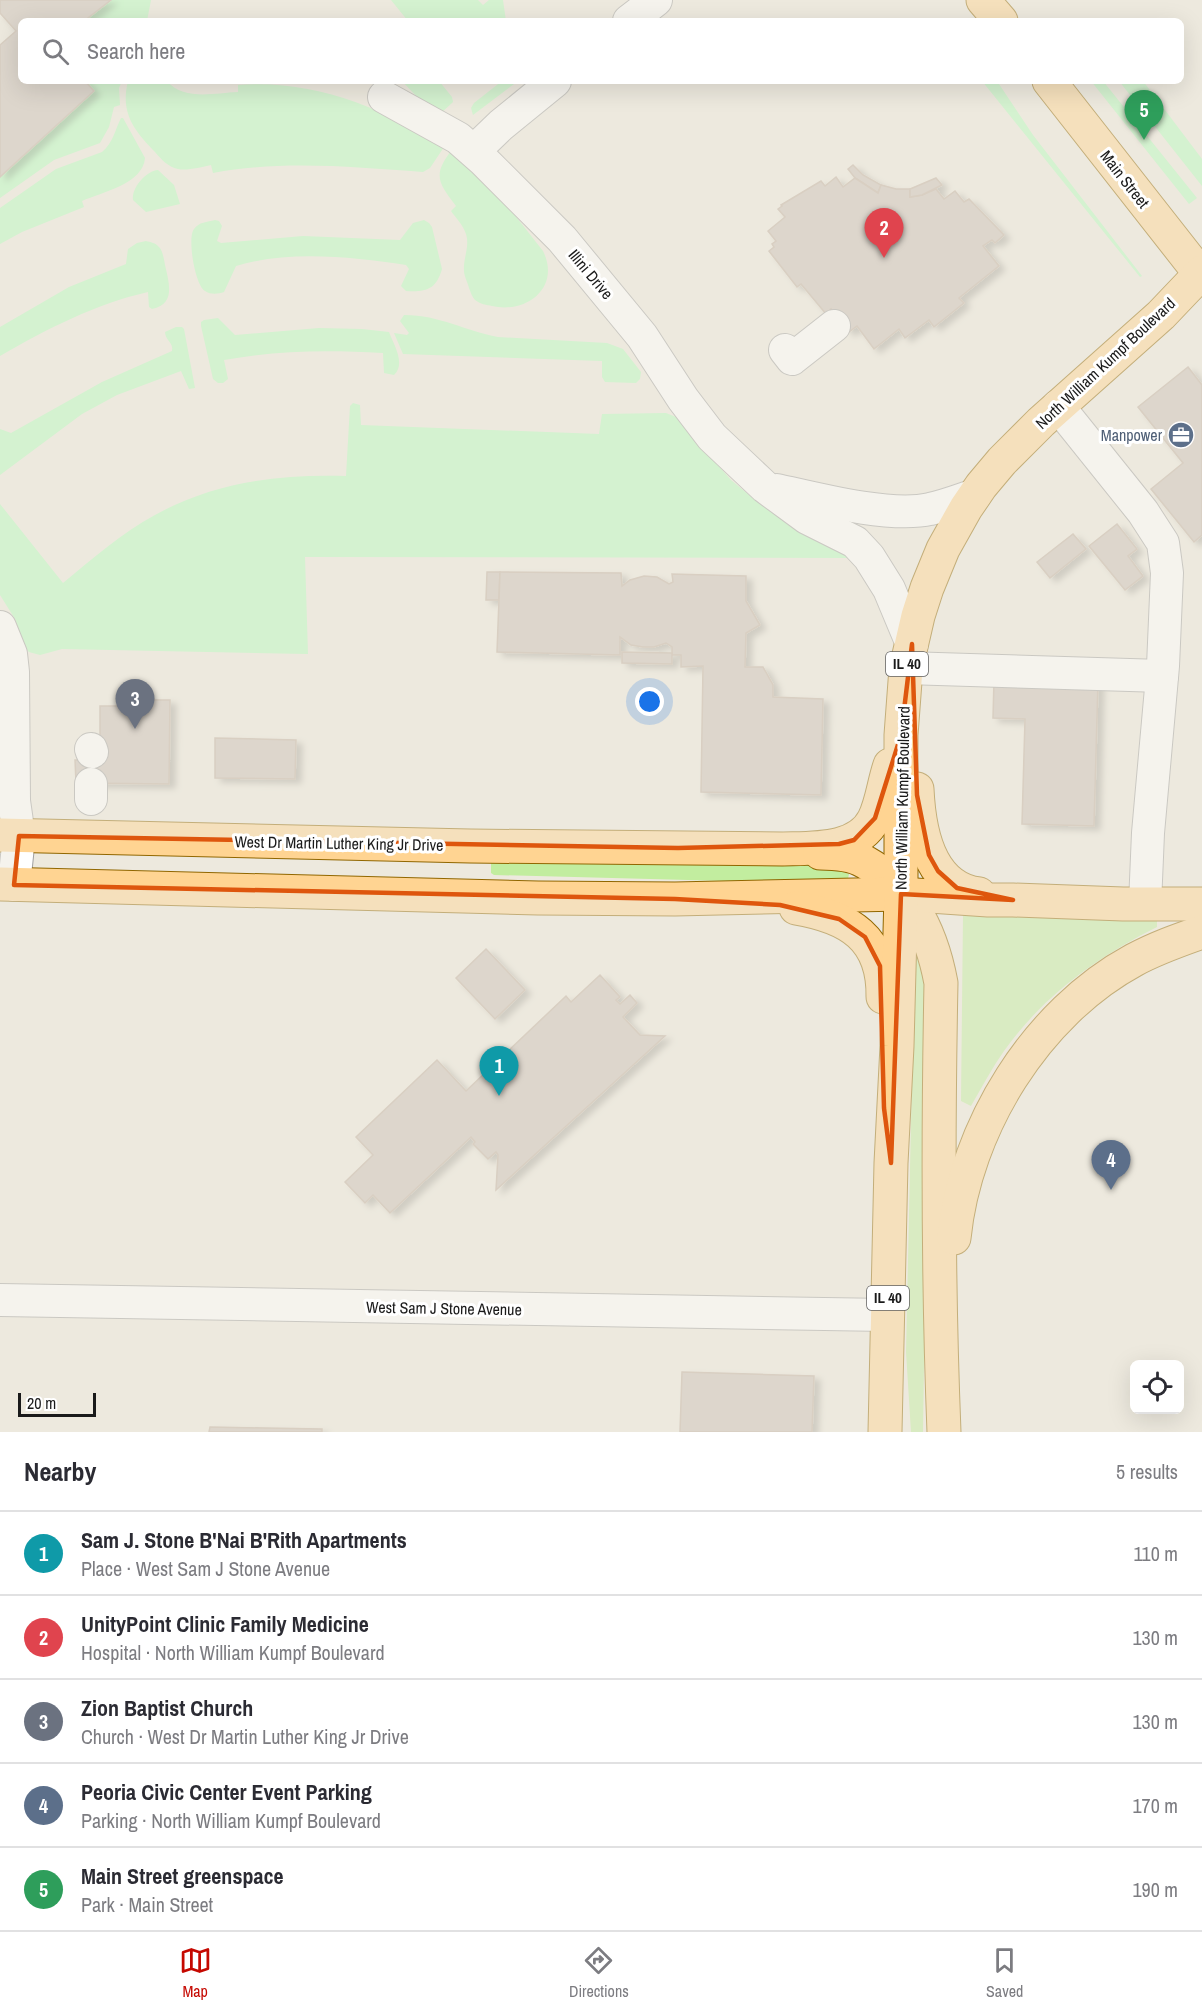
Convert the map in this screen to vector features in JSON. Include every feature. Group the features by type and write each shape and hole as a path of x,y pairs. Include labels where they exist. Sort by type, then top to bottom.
{"main road":[{"path":"983,0 998,18"},
{"name":"Main Street","path":"1051,84 1201,274"},
{"name":"North William Kumpf Boulevard","path":"885,1432 891,1163 901,894 901,735 918,616 934,567 955,526 975,495 1002,461 1058,406 1161,315 1201,274"},
{"path":"911,660 919,818 929,855 938,871 957,888 967,893 1003,896 1013,900"},
{"path":"678,848 808,848 854,840 875,818 887,771 901,735"},
{"name":"West Dr Martin Luther King Jr Drive","path":"9,836 678,848"},
{"path":"678,848 819,852 846,855 864,862 893,884 914,909 929,936 942,983 938,1178 939,1319 946,1432"},
{"path":"7,885 538,898 675,899 901,894 988,900 1202,904"},
{"path":"675,899 748,902 809,910 845,922 865,937 874,951 883,984 882,1084 891,1163"},
{"path":"946,1432 949,1312 955,1228 959,1201 974,1153 993,1109 1047,1029 1068,1010 1133,960 1169,943 1202,932"}],"street":[{"path":"633,18 656,0"},
{"path":"474,151 501,125 551,84"},
{"name":"Illini Drive","path":"384,97 441,128 474,151 562,239 642,336 683,399 712,437 765,487 807,518 855,542 869,557 889,589 911,660"},
{"path":"785,350 792,359 834,326"},
{"path":"1058,406 1143,512 1164,543 1167,573 1162,676 1148,833 1145,904"},
{"path":"765,487 831,502 884,510 930,509 975,495"},
{"path":"0,627 11,654 13,672 14,801 9,836 7,885"},
{"path":"911,660 1162,676"},
{"name":"West Sam J Stone Avenue","path":"0,1300 887,1316"}],"highlighted area":[{"path":"912,644 917,795 929,855 938,871 957,888 1013,900 901,894 891,1163 884,1108 880,966 865,937 839,919 780,905 675,899 14,885 19,836 678,848 839,844 854,840 875,818 901,735"}],"green space":[{"path":"111,0 151,0 148,18 88,18"},
{"path":"391,0 478,0 483,5 489,0 503,0 506,18 406,18"},
{"path":"88,84 121,84 120,105 114,107 109,127 100,143 54,160 0,198 0,177 94,91"},
{"path":"127,84 170,84 191,94 238,92 238,85 266,84 320,91 372,108 444,147 430,168 423,172 318,166 265,167 213,173 211,165 178,169 162,160 135,128 127,112"},
{"path":"405,84 441,84 452,97 453,102 440,114 418,98"},
{"path":"498,84 514,84 473,115 471,108"},
{"path":"984,84 999,84 1033,135 1142,276 1140,277"},
{"path":"1093,84 1105,84 1197,198 1189,204"},
{"path":"1121,84 1145,84 1202,159 1202,186"},
{"path":"121,118 145,158 143,167 137,174 120,186 82,201 84,207 22,232 0,244 0,208 56,169 102,152 111,140"},
{"path":"451,151 499,195 543,251 548,276 544,286 528,302 517,306 492,306 475,300 472,296 464,273 466,234 451,211 456,206 445,191 440,179 441,167"},
{"path":"158,170 174,185 180,204 146,212 133,200 134,190 144,177"},
{"path":"424,220 432,227 442,269 437,281 429,288 406,291 401,286 409,269 406,265 321,256 277,258 236,266 224,292 210,293 201,287 198,280 191,242 194,229 198,225 219,221 222,226 217,241 221,243 303,236 400,240 413,223"},
{"path":"146,241 156,245 162,253 169,286 165,303 152,309 149,307 148,292 109,303 54,327 0,356 0,327 69,287 126,264 128,249 137,243"},
{"path":"404,315 441,320 498,337 607,343 623,349 641,372 640,379 636,383 605,382 602,377 602,361 403,354 394,333 407,335 409,333 400,321"},
{"path":"218,318 235,335 319,328 389,332 398,354 399,365 394,375 384,373 383,353 323,351 264,354 224,360 228,379 223,383 218,383 213,379 201,322"},
{"path":"176,327 184,329 195,388 189,389 181,371 117,395 82,414 0,475 0,429 11,433 102,382 172,351 165,332"},
{"path":"353,403 360,405 361,425 599,434 602,414 666,413 676,417 731,480 760,504 854,558 305,557 308,654 62,649 40,655 29,652 23,646 15,619 0,595 0,504 63,583 143,522 200,495 248,482 297,477 346,476 350,406"},
{"path":"494,860 812,864 849,874 847,884 494,875 491,873 491,863"},
{"path":"963,913 1157,917 1157,927 1113,951 1093,965 1036,1013 1004,1051 971,1106 961,1101"},
{"path":"915,938 930,977 923,1432 911,1432 906,1352"}],"building":[{"path":"0,0 111,0 88,18 18,18 18,84 88,84 94,91 0,177 0,45 16,31 0,13"},
{"path":"853,165 863,175 881,185 878,193 855,178 848,169"},
{"path":"836,177 843,187 855,178 878,193 881,185 896,189 910,189 910,197 936,189 944,199 955,191 964,202 969,199 1004,235 995,243 992,240 983,246 999,266 959,298 964,303 934,327 929,320 905,338 899,329 874,349 857,326 849,332 831,309 826,314 801,284 797,287 769,251 774,247 772,244 776,241 768,231 785,217 778,209 781,205 821,181 825,186"},
{"path":"936,178 942,185 922,195 910,197 910,189"},
{"name":"Manpower","path":"1188,367 1202,385 1202,535 1194,542 1151,489 1183,463 1138,407"},
{"path":"1117,524 1137,549 1128,556 1143,576 1125,590 1089,546"},
{"path":"1073,534 1086,549 1050,578 1037,562"},
{"path":"487,572 500,572 499,600 486,600"},
{"path":"500,572 621,573 622,586 630,580 644,576 657,577 669,584 673,582 672,574 746,576 746,601 760,625 746,633 745,667 763,667 773,685 773,697 823,699 821,795 701,792 703,666 681,667 681,655 672,655 672,647 666,643 654,647 643,647 631,645 620,637 620,655 497,652"},
{"path":"622,652 672,653 672,664 622,663"},
{"path":"994,679 1098,682 1094,826 1022,824 1025,719 993,718"},
{"path":"123,700 170,700 169,784 76,783 75,760 81,760 100,752 100,706 123,706"},
{"path":"215,738 296,740 295,779 215,778"},
{"path":"486,949 525,990 495,1019 456,978"},
{"path":"600,975 620,997 616,1000 620,1004 630,995 637,1003 623,1017 640,1035 665,1036 496,1190 498,1155 496,1152 488,1159 473,1144 475,1142 471,1137 390,1213 373,1195 365,1203 345,1182 373,1155 356,1137 437,1060 466,1091 566,996 571,1002"},
{"path":"682,1372 814,1376 812,1432 680,1432"},
{"path":"210,1427 322,1429 322,1432 209,1432"}],"place":[{"name":"Main Street greenspace","path":"1144,140"},
{"name":"UnityPoint Clinic Family Medicine","path":"884,258"},
{"name":"Manpower","path":"1181,435"},
{"name":"Zion Baptist Church","path":"135,729"},
{"name":"Sam J. Stone B'Nai B'Rith Apartments","path":"499,1096"},
{"name":"Peoria Civic Center Event Parking","path":"1111,1190"}]}
